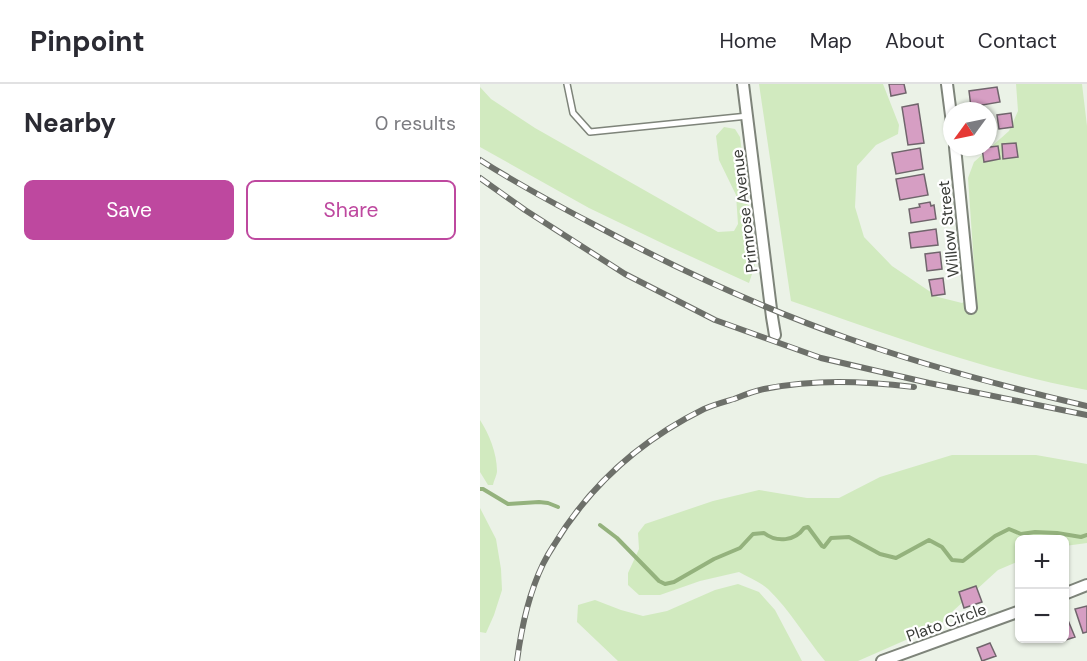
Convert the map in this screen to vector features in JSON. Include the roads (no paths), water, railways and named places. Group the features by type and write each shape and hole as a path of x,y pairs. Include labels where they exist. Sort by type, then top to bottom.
{"street":[{"name":"Primrose Avenue","path":"743,84 776,335"},
{"path":"947,84 949,102"},
{"name":"Willow Street","path":"956,156 971,308"},
{"path":"1069,592 1087,585"},
{"name":"Plato Circle","path":"882,661 1015,612"}],"lane":[{"path":"567,84 573,113 590,132 747,116"}],"waterway":[{"path":"480,489 508,504 539,502 558,507"},
{"path":"600,525 617,538 659,581 665,584 674,582 714,559 740,548 753,534 764,533 774,538 786,539 796,536 808,527 824,547 831,538 849,537 880,554 896,558 929,540 942,547 952,560 963,561 995,536 1009,529 1021,534 1035,532 1081,537 1087,535"}],"railway":[{"path":"480,160 535,193 622,239 685,271 781,313 906,358 996,384 1087,406"},
{"path":"480,178 525,210 625,274 715,320 821,358 929,383 1087,415"},
{"path":"517,661 530,599 538,575 551,550 568,523 601,484 619,466 659,435 704,409 764,389 839,382 914,387"}]}
